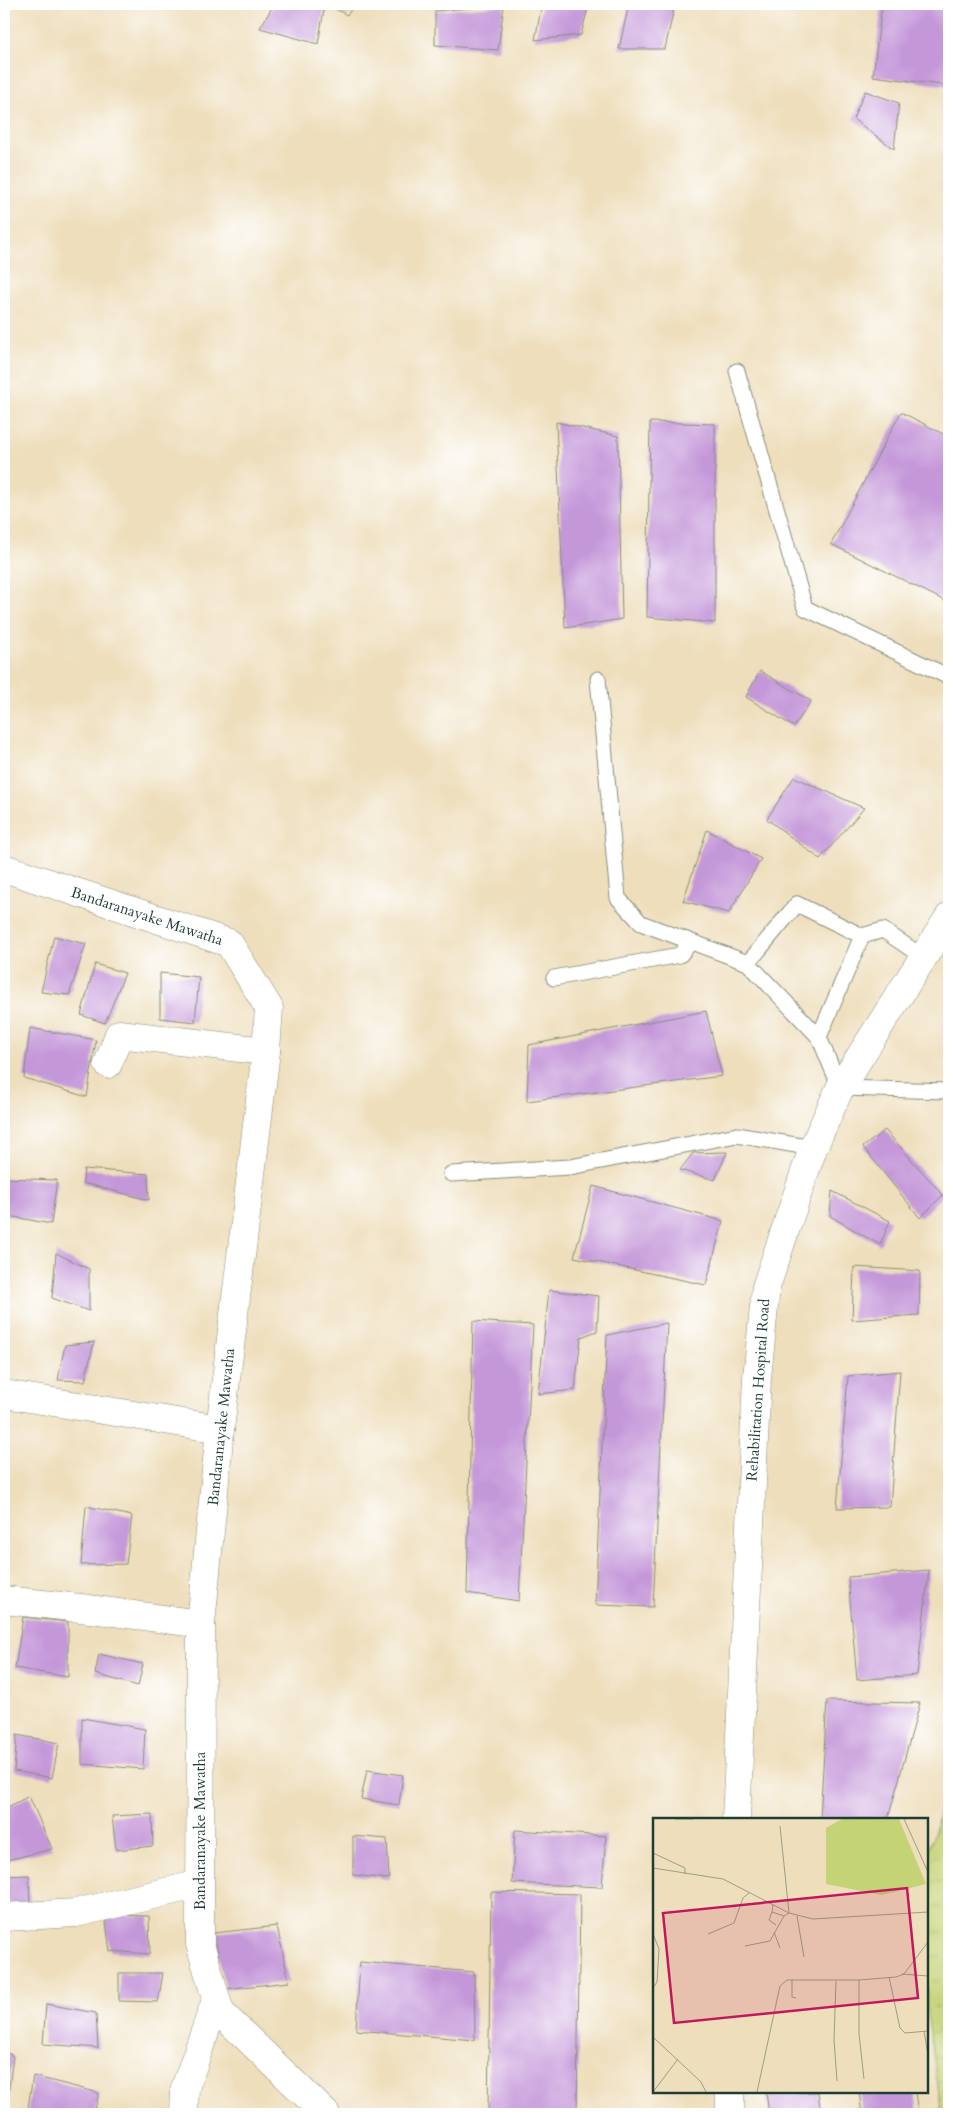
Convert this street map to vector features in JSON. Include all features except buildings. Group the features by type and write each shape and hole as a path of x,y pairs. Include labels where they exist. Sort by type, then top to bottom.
{"street":[{"name":"Bandaranayake Mawatha","path":"4,868 229,943 269,1008 266,1051 220,1429 201,1624 200,1944 220,2012 326,2114"},
{"name":"Rehabilitation Hospital Road","path":"736,1818 757,1378 766,1287 813,1148 840,1088 949,917"},
{"path":"108,1064 119,1034 266,1051"},
{"path":"4,1394 220,1429"},
{"path":"4,1600 201,1624"},
{"path":"4,1917 76,1913 200,1884"},
{"path":"184,2114 185,2088 216,2000"},
{"path":"730,2093 730,2114"}],"lane":[{"path":"737,372 804,608 949,677"},
{"path":"598,679 618,898 641,923 748,963 819,1037 840,1088 949,1091"},
{"path":"748,963 797,904 862,936 883,930 923,957"},
{"path":"819,1037 862,936"},
{"path":"554,978 680,955 691,942"},
{"path":"451,1174 570,1167 737,1134 813,1148"}],"green space":[{"path":"949,1782 949,2114 942,2114 928,2020 928,1854"}]}
